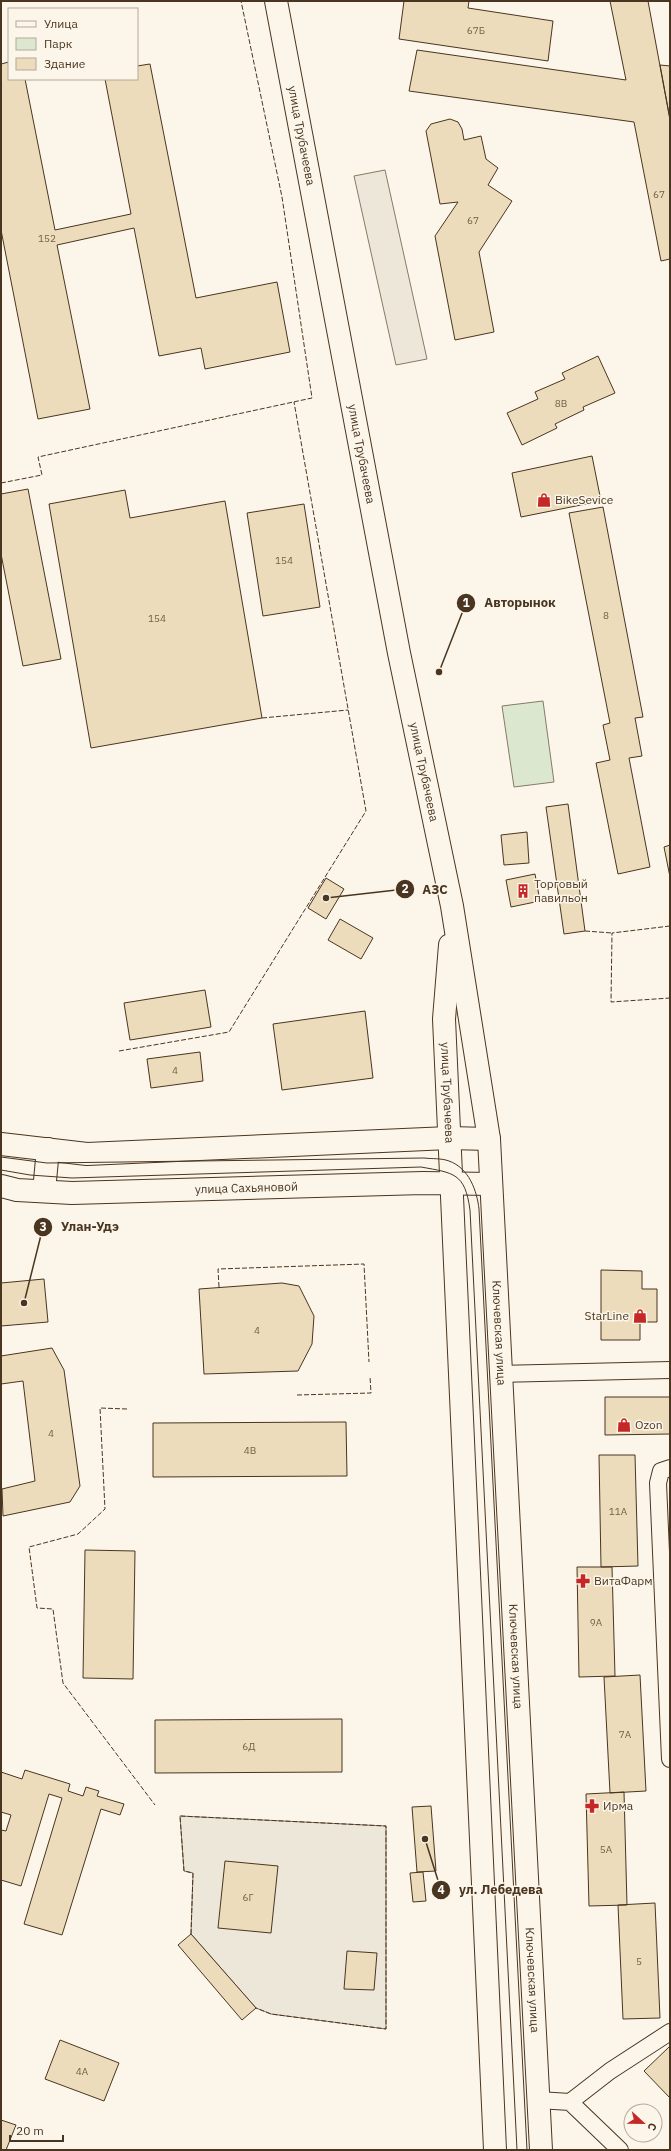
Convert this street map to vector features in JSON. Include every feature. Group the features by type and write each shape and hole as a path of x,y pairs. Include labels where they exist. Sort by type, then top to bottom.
{"main road":[{"name":"улица Трубачеева","path":"276,1 399,652 452,906 489,1139 490,1162"},
{"name":"улица Трубачеева","path":"450,1184 444,1019 452,906"},
{"path":"1,1144 87,1154 449,1138 489,1139"},
{"path":"44,1192 48,1149"},
{"name":"Ключевская улица","path":"490,1162 541,2150"},
{"name":"улица Сахьяновой","path":"1,1186 17,1190 72,1193 423,1182 450,1184 491,1184"},
{"path":"450,1184 495,2150"}],"street":[{"path":"502,1374 670,1370"},
{"path":"670,1468 661,1471 658,1483 670,1760"},
{"path":"570,2102 610,2071 670,2032"},
{"path":"538,2100 570,2102 620,2150"}],"green space":[{"path":"543,701 554,782 514,787 502,706"}],"shaded area":[{"path":"385,170 427,359 396,365 354,176"},
{"path":"180,1816 386,1826 386,2029 271,2014 256,2008 191,1934 193,1873 184,1871"}],"building":[{"path":"404,1 469,1 468,8 553,21 548,61 399,39"},
{"path":"610,1 648,1 670,120 670,259 661,261 634,122 409,91 417,50 626,80"},
{"path":"8,62 8,80 25,80 55,230 131,214 105,80 138,80 138,66 150,64 196,298 277,282 290,352 205,369 201,348 159,356 134,228 57,245 90,409 38,419 1,230 1,64"},
{"path":"660,65 670,66 670,119"},
{"path":"450,119 458,122 462,129 464,140 481,136 486,159 498,168 488,185 512,201 479,252 494,332 455,340 435,236 458,202 440,204 426,131 431,124"},
{"path":"598,356 615,393 583,407 584,410 555,424 557,428 522,445 507,413 538,399 535,392 565,379 562,373"},
{"path":"592,456 601,501 521,517 512,473"},
{"path":"28,489 61,659 23,666 1,554 1,494"},
{"path":"125,490 130,518 225,501 262,718 91,748 49,504"},
{"path":"304,504 320,607 263,616 247,513"},
{"path":"603,507 643,717 635,718 642,756 629,758 650,867 618,874 596,763 610,760 603,725 610,723 569,513"},
{"path":"568,804 585,931 564,934 546,807"},
{"path":"527,832 529,863 504,865 501,835"},
{"path":"670,845 670,877 664,847"},
{"name":"Торговый павильон","path":"535,874 540,901 511,907 506,880"},
{"path":"326,878 344,889 326,919 308,908"},
{"path":"340,919 373,938 361,959 328,940"},
{"path":"205,990 211,1027 130,1040 124,1003"},
{"path":"365,1011 373,1078 282,1090 273,1024"},
{"path":"200,1052 203,1081 151,1088 147,1059"},
{"path":"601,1270 642,1271 642,1289 657,1289 657,1322 640,1322 640,1340 601,1340"},
{"path":"44,1279 48,1322 1,1326 1,1283"},
{"path":"282,1283 299,1286 314,1316 312,1344 298,1371 204,1374 199,1289"},
{"path":"52,1348 64,1370 80,1486 70,1502 3,1516 2,1489 35,1481 23,1381 1,1384 1,1356"},
{"path":"605,1397 670,1397 670,1434 605,1435"},
{"path":"346,1422 347,1476 153,1477 153,1423"},
{"path":"599,1455 635,1455 638,1566 601,1567"},
{"path":"85,1550 135,1551 133,1679 83,1678"},
{"path":"577,1567 612,1567 615,1676 579,1677"},
{"path":"640,1675 646,1791 610,1793 604,1677"},
{"path":"342,1719 342,1772 155,1773 155,1720"},
{"path":"25,1770 70,1784 68,1791 83,1796 86,1787 99,1791 97,1796 124,1804 120,1815 101,1809 62,1935 24,1924 62,1798 49,1794 21,1886 1,1880 1,1830 6,1831 11,1815 1,1812 1,1772 22,1779"},
{"path":"624,1792 627,1905 589,1906 586,1794"},
{"path":"431,1806 436,1871 417,1872 412,1807"},
{"path":"225,1861 278,1866 271,1933 218,1928"},
{"path":"423,1872 426,1901 413,1902 410,1873"},
{"path":"655,1903 660,2018 623,2019 618,1905"},
{"path":"191,1934 256,2008 242,2020 178,1945"},
{"path":"347,1951 377,1953 374,1990 344,1989"},
{"path":"60,2040 119,2063 104,2101 45,2079"},
{"path":"670,2047 670,2098 644,2071"},
{"path":"1,2120 16,2125 6,2150 1,2150"}],"tram line":[{"path":"1,1157 47,1163 424,1158 443,1159 456,1164 471,1181 479,1209 527,2150"},
{"path":"1,1170 30,1175 72,1178 421,1167 450,1173 461,1182 465,1189 470,1210 517,2150"}],"fence":[{"path":"1,483 42,475 38,457 312,398 282,197 241,1"},
{"path":"119,1051 229,1032 366,811 294,402"},
{"path":"262,718 348,710"},
{"path":"670,926 612,933 611,1002 670,998"},
{"path":"585,931 612,933"},
{"path":"219,1287 218,1269 364,1264 369,1362"},
{"path":"297,1395 371,1393 370,1376"},
{"path":"127,1409 100,1408 105,1509 78,1534 29,1547 37,1608 53,1609 63,1683 155,1805"},
{"path":"191,1934 193,1873 184,1871 180,1816 386,1826 386,2029 271,2014 256,2008"}],"place":[{"name":"BikeSevice","path":"544,500"},
{"name":"Авторынок","path":"439,672"},
{"name":"Торговый павильон","path":"523,891"},
{"name":"АЗС","path":"326,898"},
{"name":"Улан-Удэ","path":"24,1303"},
{"name":"StarLine","path":"640,1316"},
{"name":"Ozon","path":"624,1425"},
{"name":"ВитаФарм","path":"583,1581"},
{"name":"Ирма","path":"592,1806"},
{"name":"ул. Лебедева","path":"425,1839"}]}
